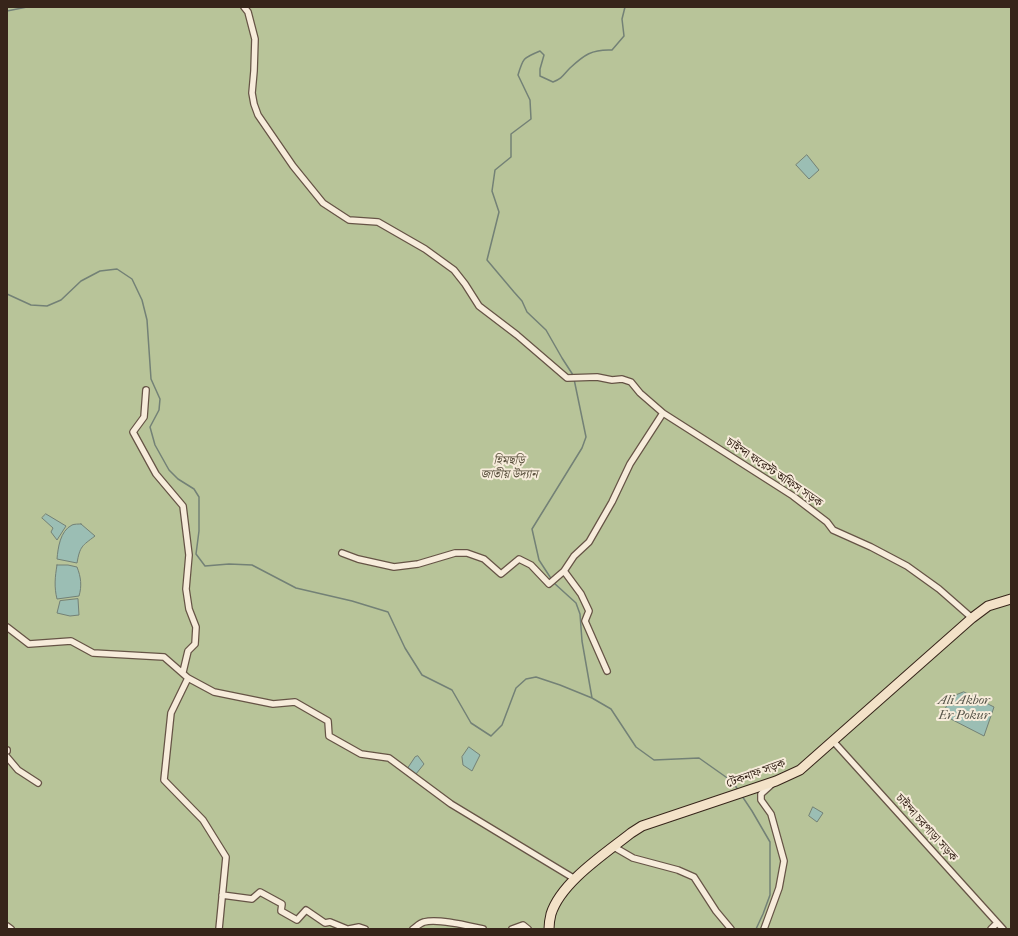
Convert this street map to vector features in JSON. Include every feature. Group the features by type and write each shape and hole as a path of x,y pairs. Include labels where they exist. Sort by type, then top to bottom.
{"highway":[{"name":"টেকনাফ সড়ক","path":"548,929 551,913 563,892 575,879 642,826 765,785 800,770 972,618 988,606 1011,599"}],"street":[{"name":"চাইন্দা ফরেস্ট অফিস সড়ক","path":"244,7 248,12 255,39 252,94 258,115 293,166 323,203 349,220 378,222 425,249 454,270 479,306 517,335 567,378 622,379 631,382 640,393 663,413 793,496 827,522 833,530 871,547 907,566 939,589 972,618"},
{"path":"146,390 144,417 133,432 156,474 183,506 189,555 186,589 189,609 196,627 195,644 188,651 183,672"},
{"path":"342,553 358,559 394,566 418,564 455,553 467,553 484,559 501,574 519,559 531,565 549,584 560,576 574,556 590,542 612,502 630,464 663,413"},
{"path":"564,571 581,594 589,611 585,620 607,671"},
{"path":"7,627 29,644 72,641 93,653 164,657 183,672 188,678 214,692 273,704 295,702 328,721 329,736 361,754 389,758 451,804 575,879"},
{"path":"188,678 171,713 164,780 203,820 226,857 219,929"},
{"name":"চাইন্দা চরপাড়া সড়ক","path":"833,741 1003,929"},
{"path":"7,757 18,770 38,783"},
{"path":"764,929 779,888 784,861 771,814 761,800 761,794 776,781"},
{"path":"614,847 633,858 678,870 694,877 716,911 731,929"},
{"path":"222,895 252,899 260,892 282,904 281,911 297,920 306,910 325,923 330,922 348,929 359,927 365,929"},
{"path":"413,929 423,922 434,922 460,924 483,929"},
{"path":"991,929 997,923"},
{"path":"512,929 523,925 528,929"},
{"path":"7,926 11,929"}],"green space":[{"name":"হিমছড়ি জাতীয় উদ্যান","path":"7,7 1011,7 1011,929 7,929"}],"water":[{"path":"807,155 819,170 809,179 796,165"},
{"path":"46,514 66,526 57,540 51,532 53,528 42,518"},
{"path":"81,524 95,536 82,547 77,563 57,559 62,535 72,525"},
{"path":"57,565 77,567 81,582 79,596 57,599 55,582"},
{"path":"78,599 79,615 70,616 57,613 60,601"},
{"name":"Ali Akbor Er Pokur","path":"964,692 994,707 984,736 945,716 943,713 951,697"},
{"path":"469,747 480,755 472,771 463,765 462,757"},
{"path":"418,756 424,764 416,774 407,769 415,757"},
{"path":"813,807 823,813 817,822 809,816"}],"waterway":[{"path":"7,11 27,7"},
{"path":"573,375 546,330 527,312 522,301 487,260 499,212 492,191 495,170 511,157 511,134 531,119 530,100 518,75 524,59 540,51 544,55 540,69 540,76 553,82 556,81 589,54 599,51 612,50 624,36 622,19 625,7"},
{"path":"7,294 31,305 47,306 61,300 81,281 100,271 117,269 132,279 142,300 147,320 151,379 160,399 159,410 150,427 155,445 169,470 178,479 194,489 199,497 199,531 196,554 205,566 229,564 252,565 296,588 352,601 388,612 405,648 422,675 452,690 471,723 491,736 502,725 516,688 526,679 536,677 592,698 611,709 636,747 654,760 699,758 733,782 738,790"},
{"path":"552,580 539,560 532,529 582,448 586,437 574,379"},
{"path":"554,583 576,603 580,614 582,641 592,698"},
{"path":"742,796 770,842 770,895 756,929"}]}
